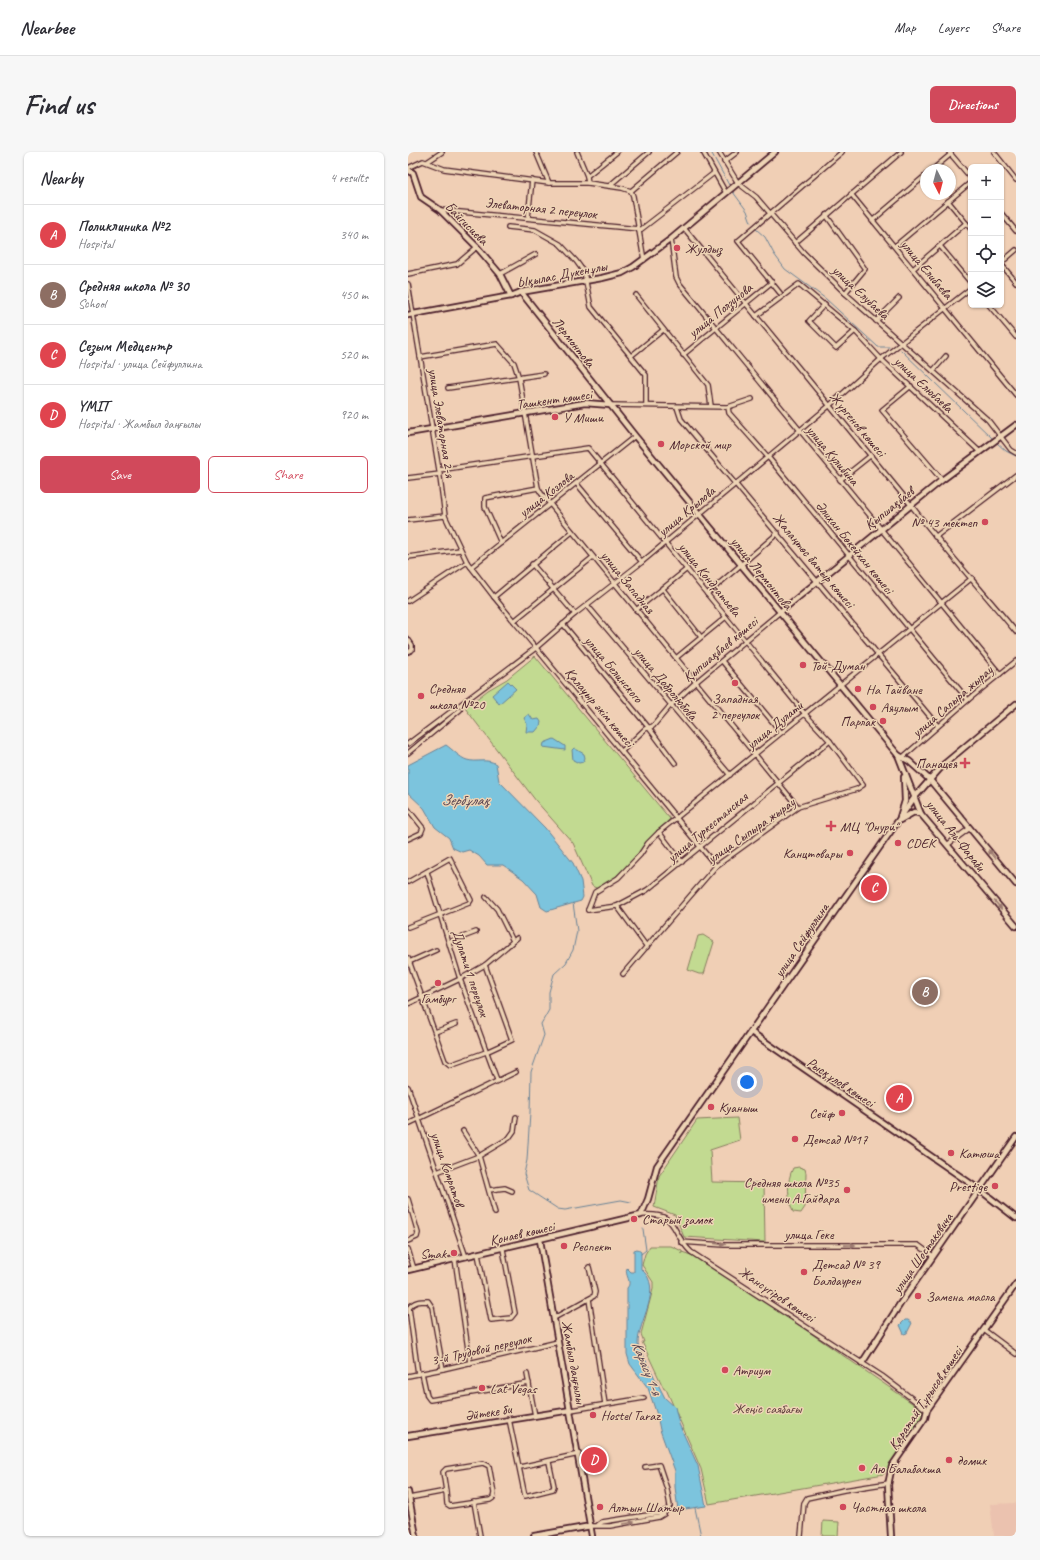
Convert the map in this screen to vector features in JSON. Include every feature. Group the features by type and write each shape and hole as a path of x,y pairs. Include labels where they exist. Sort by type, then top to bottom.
{"street":[{"path":"427,162 442,152"},
{"path":"536,152 549,183"},
{"path":"577,152 587,176 588,183"},
{"path":"587,176 617,152"},
{"path":"609,186 649,152"},
{"path":"631,191 677,152"},
{"path":"703,152 726,193"},
{"name":"улица Елубаева","path":"719,152 738,183 756,197 795,243 845,293 988,420 1011,450 1016,453"},
{"path":"724,162 737,152"},
{"name":"Ықылас Дүкенұлы","path":"410,314 511,296 521,292 586,282 622,273 644,260 671,239 775,152"},
{"path":"780,293 738,240 769,212 842,152"},
{"path":"795,243 901,152"},
{"path":"994,152 1016,180"},
{"path":"938,164 950,153 968,174"},
{"path":"408,169 423,161 444,169 549,183 588,183 631,191"},
{"name":"Байгисиева","path":"408,169 413,173 420,197 440,210 477,247 500,274 511,296"},
{"path":"639,230 714,173"},
{"path":"528,218 532,180"},
{"path":"872,221 920,180"},
{"path":"895,246 968,184"},
{"path":"631,191 644,260"},
{"name":"улица Елибаева","path":"851,194 1016,395"},
{"path":"913,269 966,224 948,201"},
{"name":"Элеваторная 2 переулок","path":"440,210 639,230"},
{"path":"826,215 865,269 845,293"},
{"path":"1004,217 1016,231"},
{"name":"Элеваторная 2 переулок","path":"508,227 535,230 560,244 584,272 586,282"},
{"name":"Жүргенов көшесі","path":"684,228 911,505 935,537 972,578 1016,632"},
{"name":"улица Кулибина","path":"671,239 676,277 799,431 1000,674"},
{"path":"940,246 968,279"},
{"path":"408,274 456,264 477,247"},
{"path":"1004,261 1016,250"},
{"path":"500,274 536,254"},
{"path":"1004,268 1016,282"},
{"path":"586,282 591,307 646,375 646,405"},
{"name":"улица Ползунова","path":"683,355 772,282"},
{"name":"улица Элеваторная 2-я","path":"408,284 410,314 420,357 445,516 467,562"},
{"name":"улица Елюбаева","path":"756,316 799,284 825,304 855,331 881,359 980,452"},
{"name":"улица Крылова","path":"408,744 537,647 575,614 667,542 829,406 881,359 968,290"},
{"name":"Лермонтова","path":"521,292 610,405"},
{"path":"636,295 708,385 711,406"},
{"path":"876,321 899,298"},
{"path":"825,304 810,321 836,348 855,331"},
{"path":"992,308 1016,337"},
{"path":"631,356 663,330"},
{"name":"улица Западная","path":"420,357 498,344 514,362 538,488 572,532 616,583 636,610 798,807"},
{"path":"933,371 946,356"},
{"path":"448,388 544,374"},
{"path":"911,386 882,410 942,480"},
{"name":"Ташкент көшесі","path":"408,433 585,403 678,407 728,407 752,399"},
{"name":"улица Лермонтова","path":"610,405 839,686 898,755"},
{"name":"Жалаңтөс батыр көшесі","path":"678,407 680,419 736,483 818,581 877,655 938,726"},
{"name":"Әлихан Бөкейхан көшесі","path":"728,407 729,413 768,456 848,556 968,700"},
{"name":"Қыпшақбаев","path":"780,612 880,529 942,480 1001,438 1016,425"},
{"name":"улица Козлова","path":"471,568 635,436"},
{"name":"улица Кондратьева","path":"408,478 588,448 667,542 707,594 805,714 830,741 863,785"},
{"path":"840,480 870,456"},
{"path":"935,537 1016,475"},
{"path":"577,484 642,562"},
{"path":"501,543 485,507 485,498 538,488"},
{"path":"408,520 445,516"},
{"path":"494,597 572,532"},
{"path":"707,594 778,533"},
{"path":"408,557 460,550"},
{"path":"514,621 593,557"},
{"path":"408,602 467,562"},
{"name":"Қалауыр әкім көшесі","path":"467,562 494,597 622,750 698,847 716,866"},
{"path":"532,564 575,614"},
{"path":"636,610 687,569"},
{"name":"улица Дулати","path":"588,910 595,892 618,878 659,832 972,578"},
{"path":"662,588 701,637"},
{"name":"улица Добролюбова","path":"587,605 670,706 730,775"},
{"name":"Қыпшақбаев көшесі","path":"622,750 642,731 656,724 670,706 696,682 746,642 780,612"},
{"path":"676,658 726,617"},
{"name":"улица Белинского","path":"563,624 649,728 675,763"},
{"path":"408,639 413,648 408,652"},
{"path":"722,661 781,732"},
{"name":"улица Сапыра жырау","path":"903,757 968,700 1016,661"},
{"name":"улица Сейфуллина","path":"641,1215 648,1199 657,1166 914,798 943,765 1016,704"},
{"path":"408,753 460,710"},
{"name":"улица Туркестанская","path":"588,910 617,906 647,890 830,741"},
{"name":"улица Аль-Фараби","path":"898,755 903,757 930,780 1016,884"},
{"name":"улица Аль-Фараби","path":"898,755 902,770 921,814 1016,926"},
{"path":"898,821 905,801 902,770"},
{"name":"улица Сыпыра жырау","path":"623,974 716,866 798,807 858,789 863,785"},
{"path":"408,809 423,828 421,832 408,839"},
{"path":"898,821 914,812 921,814"},
{"path":"947,845 970,828"},
{"path":"659,832 682,862"},
{"path":"408,882 450,858 471,902 408,927"},
{"name":"Дулати 1 переулок","path":"426,872 450,942 460,979 497,1080"},
{"path":"486,897 497,909 513,942"},
{"path":"617,906 647,947"},
{"path":"450,942 476,932"},
{"path":"408,1004 485,965 518,938"},
{"path":"436,950 409,960 446,1061 453,1065 510,1042 512,1038 485,965"},
{"path":"435,1032 456,1024"},
{"name":"Рысқұлов көшесі","path":"751,1032 980,1190 1016,1218"},
{"path":"408,1124 516,1072"},
{"name":"улица Комратов","path":"408,1088 466,1257"},
{"path":"437,1172 479,1156 509,1138 514,1131 516,1117"},
{"path":"463,1131 479,1156 495,1212"},
{"name":"улица Шостаковича","path":"862,1363 900,1304 1016,1137"},
{"path":"489,1190 505,1188 512,1191"},
{"path":"408,1199 418,1233 417,1237 408,1241"},
{"path":"641,1215 658,1214 671,1221 681,1242"},
{"name":"Қонаев көшесі","path":"408,1270 503,1249 641,1215"},
{"name":"Жамбыл даңғылы","path":"540,1240 572,1410 592,1536"},
{"name":"улица Геке","path":"681,1242 724,1245 918,1245 934,1256"},
{"name":"Жансүгіров көшесі","path":"681,1242 691,1252 862,1363 927,1410"},
{"path":"408,1249 414,1269"},
{"path":"478,1254 490,1320 511,1318 515,1313 503,1249"},
{"path":"456,1259 470,1363"},
{"path":"554,1318 594,1296 595,1292 589,1267"},
{"name":"Қаратай Тұрысов көшесі","path":"890,1536 889,1483 892,1466 925,1418 927,1410 1016,1284"},
{"path":"589,1299 605,1404"},
{"path":"443,1369 432,1307 428,1301 420,1301 412,1304 409,1308 420,1374 427,1396 430,1400 435,1401 529,1383"},
{"path":"984,1330 1016,1354"},
{"name":"3-й Трудовой переулок","path":"408,1376 558,1342"},
{"path":"527,1374 535,1416"},
{"path":"572,1410 644,1398"},
{"name":"Әйтеке би","path":"408,1436 572,1410"},
{"path":"509,1420 525,1496 553,1490 554,1486 549,1462"},
{"path":"520,1467 549,1462 579,1454"},
{"path":"486,1463 489,1466 493,1498 450,1506 448,1504 446,1491 443,1472 446,1469 486,1463"},
{"path":"534,1536 590,1526 610,1526 660,1517 664,1514 659,1513 666,1511 670,1506 662,1473 659,1465 645,1467"},
{"path":"801,1536 804,1503 807,1498 844,1490 889,1483"},
{"path":"409,1498 446,1491"},
{"path":"408,1492 416,1536"},
{"path":"474,1502 480,1536"}],"shaded area":[{"path":"1016,1503 1016,1536 994,1536 990,1504"}],"green space":[{"path":"535,656 670,819 647,841 631,863 613,879 598,889 592,886 573,843 536,801 465,708 488,690 507,679"},
{"path":"703,935 714,942 704,974 699,974 688,970 698,936"},
{"path":"737,1118 740,1140 710,1150 712,1182 764,1183 765,1242 684,1237 675,1215 654,1207 659,1176 697,1120"},
{"path":"799,1167 805,1169 806,1173 805,1207 801,1213 793,1212 788,1190 789,1179 793,1168"},
{"name":"Жеңіс саябағы","path":"650,1246 671,1246 694,1256 719,1273 719,1270 925,1412 884,1474 709,1504 701,1469 666,1389 664,1389 642,1342 644,1342 641,1334 653,1289 653,1282 642,1265 645,1254"},
{"path":"823,1521 839,1522 838,1536 822,1536"}],"water":[{"path":"508,681 516,689 499,704 492,695"},
{"path":"529,714 533,720 539,719 541,722 540,726 535,732 526,732 527,724 524,718"},
{"path":"554,739 565,746 565,750 543,747 544,743"},
{"name":"Зербұлақ","path":"446,745 464,759 489,761 496,764 499,781 545,828 573,863 581,881 583,897 581,901 547,911 541,907 537,894 523,879 503,865 487,865 479,856 469,850 462,852 453,848 449,838 435,827 424,808 408,793 408,765"},
{"path":"574,748 584,754 585,758 583,762 579,763 573,760 572,750"},
{"name":"Карасу 1-я","path":"637,1249 641,1252 641,1269 648,1277 651,1286 648,1306 641,1326 638,1345 665,1398 675,1407 679,1424 698,1466 706,1506 678,1510 675,1487 675,1471 660,1430 657,1415 648,1388 630,1364 627,1354 627,1288 629,1286 629,1281 626,1271 627,1268 631,1272 634,1272 634,1250"},
{"path":"905,1320 912,1323 907,1333 904,1334 900,1325"}],"waterway":[{"path":"711,152 729,185"},
{"path":"733,192 747,211 751,222"},
{"path":"756,229 765,237 774,254 785,269 826,299 878,347 889,347"},
{"path":"901,350 993,439"},
{"path":"997,443 1006,451 1016,456"},
{"path":"573,903 577,931 573,950 566,963 554,974 549,992 549,1010 541,1024 544,1035 531,1072 527,1160 524,1174 529,1190 558,1209 565,1210 621,1200 631,1202"},
{"path":"641,1254 646,1250 643,1229"},
{"path":"695,1508 701,1536"}],"place":[{"name":"Жулдыз","path":"677,248"},
{"name":"У Миши","path":"555,417"},
{"name":"Морской мир","path":"661,444"},
{"name":"№ 43 мектеп","path":"985,522"},
{"name":"Той-Думан","path":"803,665"},
{"name":"Западная 2 переулок","path":"735,683"},
{"name":"На Тайване","path":"858,689"},
{"name":"Средняя школа №20","path":"421,696"},
{"name":"Аяулым","path":"873,707"},
{"name":"Парлак","path":"883,721"},
{"name":"Панацея","path":"965,763"},
{"name":"МЦ \"Онури\"","path":"831,826"},
{"name":"CDEK","path":"898,843"},
{"name":"Канцтовары","path":"850,853"},
{"name":"Сезым Медцентр","path":"874,888"},
{"name":"Гамбург","path":"438,983"},
{"name":"Средняя школа № 30","path":"925,992"},
{"name":"Поликлиника №2","path":"899,1098"},
{"name":"Куаныш","path":"711,1107"},
{"name":"Сейф","path":"842,1113"},
{"name":"Детсад №17","path":"795,1139"},
{"name":"Катюша","path":"951,1153"},
{"name":"Prestige","path":"995,1186"},
{"name":"Средняя школа №35 имени А.Гайдара","path":"847,1190"},
{"name":"Старый замок","path":"634,1219"},
{"name":"Респект","path":"564,1246"},
{"name":"Smak","path":"454,1253"},
{"name":"Детсад № 39 Балдаурен","path":"804,1272"},
{"name":"Замена масла","path":"918,1296"},
{"name":"Атриум","path":"725,1370"},
{"name":"Lat Vegas","path":"482,1388"},
{"name":"Hostel Taraz","path":"593,1415"},
{"name":"YMIT","path":"594,1460"},
{"name":"домик","path":"949,1460"},
{"name":"Аю Балабакша","path":"862,1468"},
{"name":"Алтын Шатыр","path":"600,1507"},
{"name":"Частная школа","path":"843,1507"}]}
